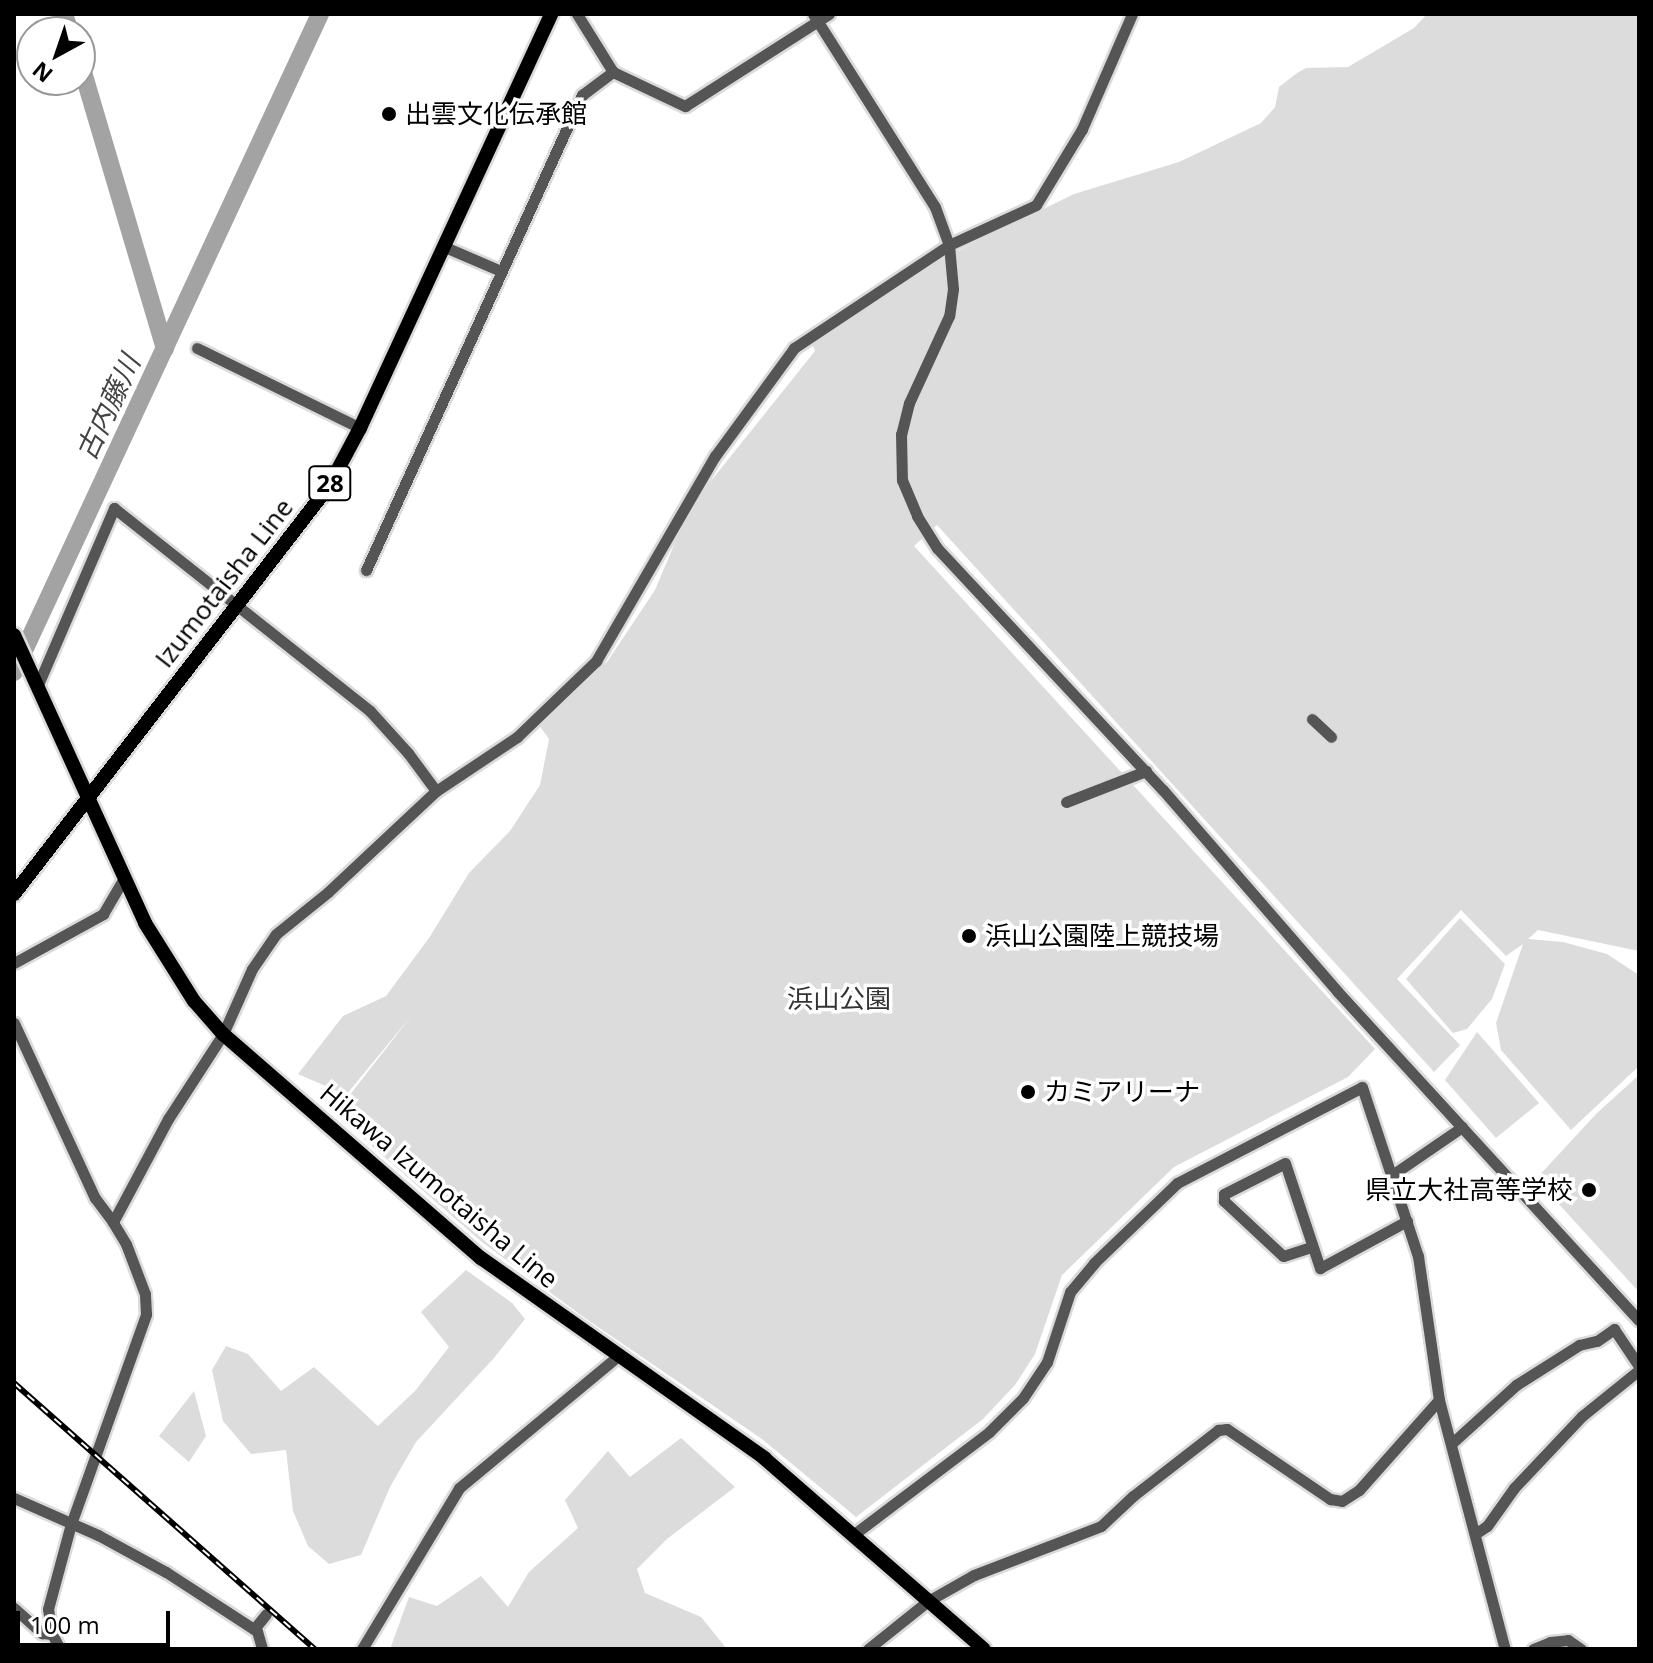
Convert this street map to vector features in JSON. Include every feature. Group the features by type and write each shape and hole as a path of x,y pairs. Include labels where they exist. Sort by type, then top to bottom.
{"main road":[{"name":"Izumotaisha Line","path":"14,894 329,486 360,428 551,14"},
{"name":"Hikawa Izumotaisha Line","path":"15,638 87,800 164,957 194,1001 223,1034 481,1258 764,1458 984,1649"}],"street":[{"path":"577,14 613,72 685,106 816,18 829,14"},
{"path":"113,1222 168,1119 223,1034 252,969 276,934 349,874 436,791 517,737 596,661 715,456 794,348 949,245 1036,205 1082,129 1132,14"},
{"path":"816,18 935,207 949,245 953,289 949,316 909,403 901,434 902,480 917,516 937,548 1146,771 1337,991 1639,1320"},
{"path":"366,570 582,95 613,72"},
{"path":"445,247 501,271"},
{"path":"197,348 360,428"},
{"path":"36,684 114,508 370,711 408,753 436,791"},
{"path":"1312,719 1331,737"},
{"path":"1066,802 1146,771"},
{"path":"14,963 103,914 124,878"},
{"path":"14,1023 95,1198 126,1244 145,1294 146,1314 71,1524 48,1609 52,1634 60,1649"},
{"path":"853,1535 989,1432 1023,1398 1047,1362 1070,1292 1094,1263 1177,1183 1357,1086 1365,1092 1418,1256 1439,1400 1505,1649"},
{"path":"1392,1175 1462,1127"},
{"path":"1311,1247 1283,1256 1224,1201 1224,1194 1285,1163 1320,1268 1407,1221"},
{"path":"1451,1444 1516,1385 1579,1345 1597,1341 1614,1329 1639,1368 1582,1416 1514,1488 1487,1526 1475,1534"},
{"path":"362,1649 459,1488 618,1356"},
{"path":"868,1649 928,1601 974,1575 1101,1526 1133,1496 1218,1430 1227,1429 1330,1499 1342,1501 1359,1490 1439,1400"},
{"path":"14,1498 166,1572 254,1629 262,1649"},
{"path":"14,1608 42,1633 52,1634"},
{"path":"254,1629 266,1614"},
{"path":"1533,1649 1550,1642 1568,1640 1581,1649"}],"green space":[{"name":"浜山公園","path":"1427,14 1639,14 1639,951 1538,930 1528,939 1563,942 1607,954 1639,975 1639,1066 1571,1130 1501,1050 1496,1023 1523,944 1506,956 1461,910 1397,979 1460,1045 1434,1072 937,525 914,546 1375,1049 1348,1077 1174,1167 1062,1275 1035,1354 1015,1385 983,1419 856,1517 762,1439 582,1316 482,1242 335,1114 412,1015 346,1095 298,1074 343,1016 386,996 429,938 469,873 510,831 540,785 549,739 538,724 607,662 655,590 690,507 815,351 812,344 938,261 1074,194 1179,162 1261,123 1275,107 1279,87 1297,73 1306,68 1348,67 1414,28"},
{"path":"1460,918 1505,964 1492,999 1467,1029 1453,1033 1406,979"},
{"path":"1477,1032 1539,1103 1496,1138 1445,1080"},
{"path":"1639,1075 1639,1292 1536,1179 1596,1114"},
{"path":"466,1270 512,1303 525,1319 494,1358 416,1442 390,1487 361,1555 329,1564 308,1546 293,1511 286,1450 251,1454 223,1421 212,1370 226,1346 248,1354 281,1391 314,1367 378,1426 415,1391 449,1347 421,1312"},
{"path":"194,1391 206,1436 189,1462 159,1436"},
{"path":"681,1438 735,1487 667,1539 637,1569 645,1593 701,1617 727,1649 390,1649 409,1597 437,1606 481,1576 508,1607 529,1572 578,1528 565,1500 608,1451 630,1477"}],"waterway":[{"name":"古内藤川","path":"14,672 320,14"},
{"name":"古内藤川","path":"90,96 165,349"}],"railway":[{"path":"14,1383 315,1649"}],"place":[{"name":"出雲文化伝承館","path":"389,114"},
{"name":"浜山公園陸上競技場","path":"969,936"},
{"name":"カミアリーナ","path":"1028,1092"},
{"name":"県立大社高等学校","path":"1589,1190"}]}
